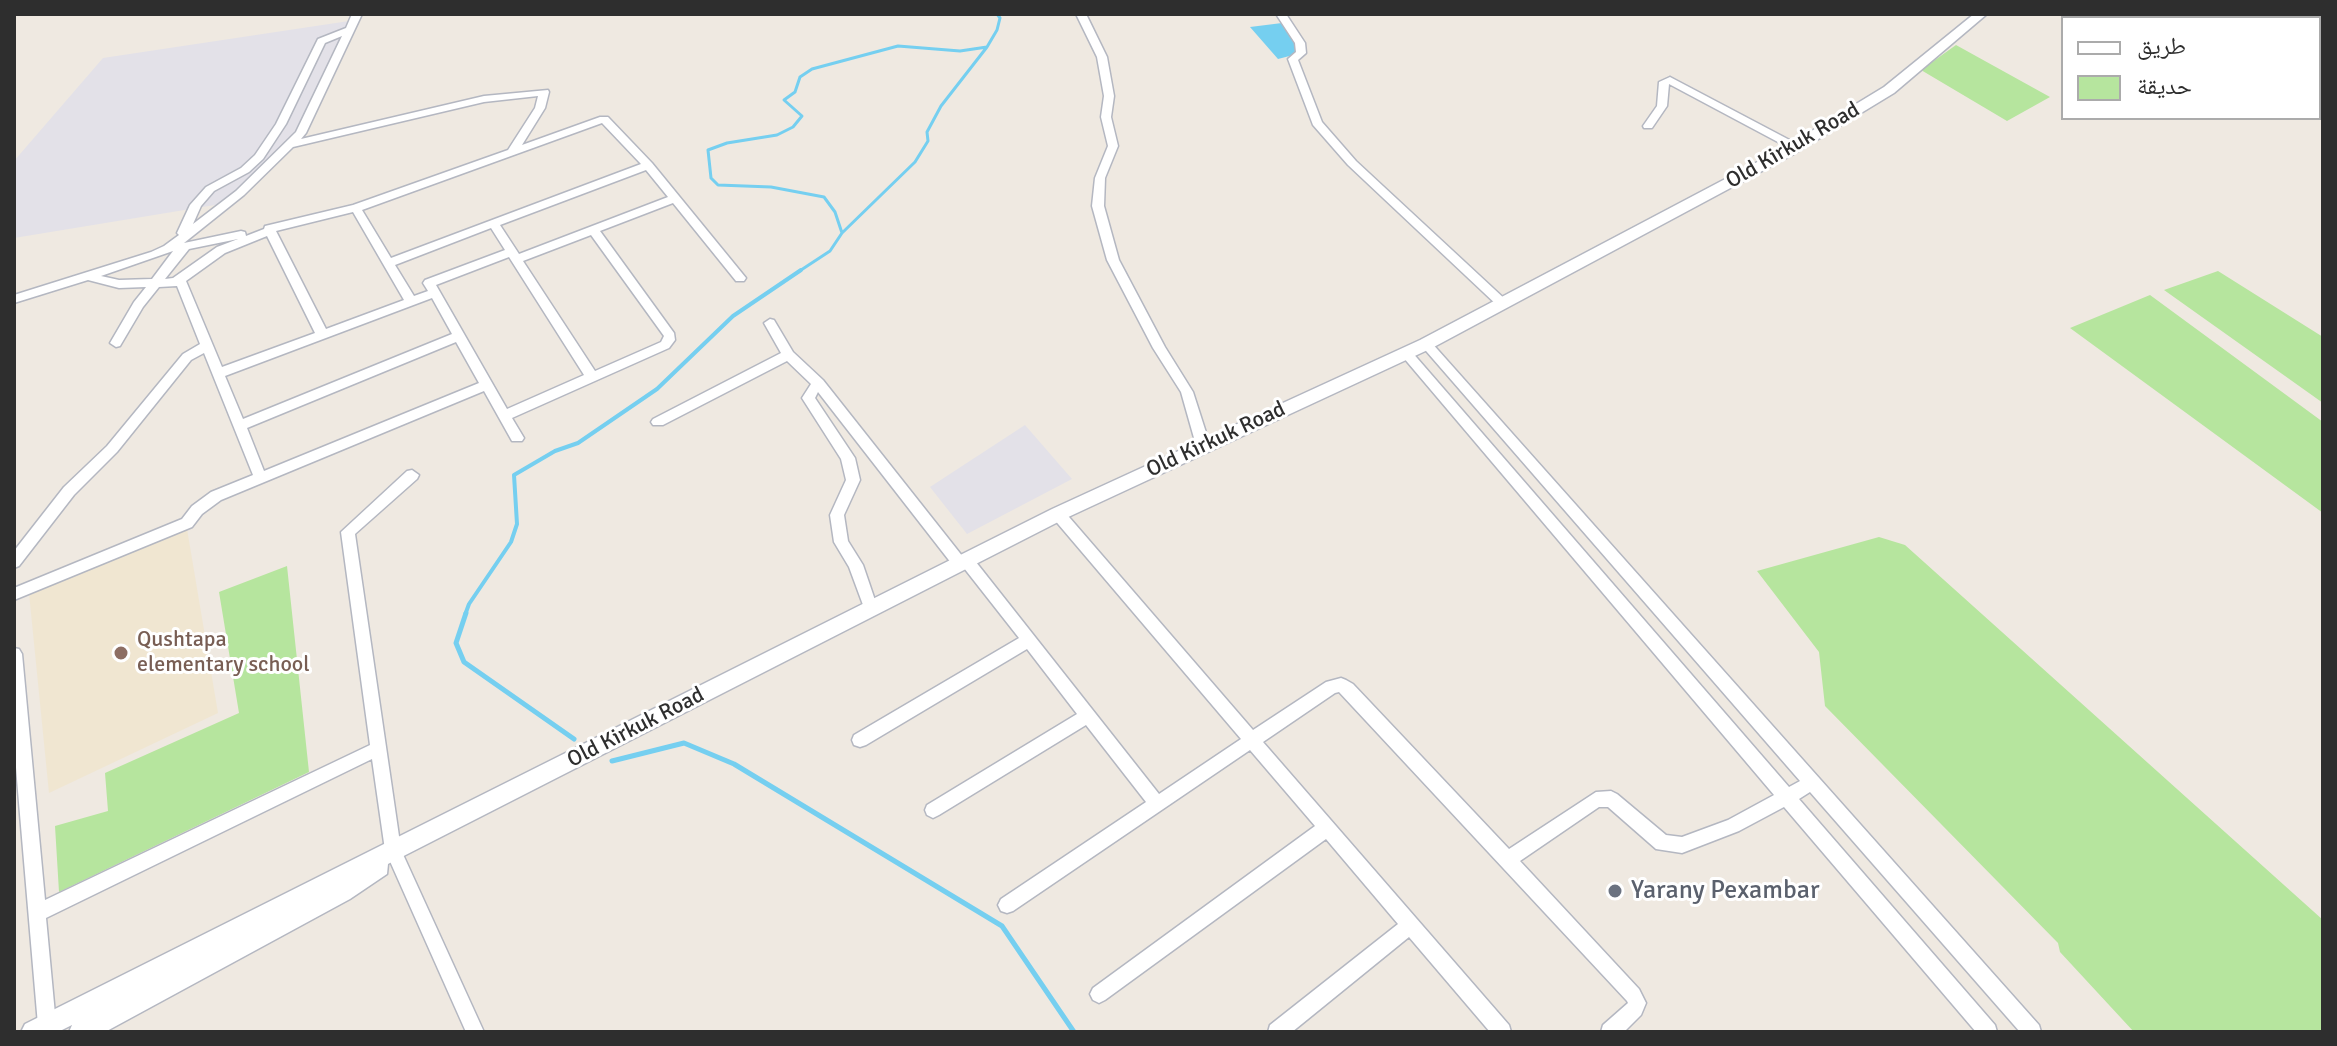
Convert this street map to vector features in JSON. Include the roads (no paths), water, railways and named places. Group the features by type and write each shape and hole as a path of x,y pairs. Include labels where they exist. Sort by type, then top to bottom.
{"street":[{"path":"116,343 183,242 240,193 301,133 357,14"},
{"path":"1081,14 1102,57 1109,96 1106,117 1113,146 1100,178 1098,206 1113,260 1159,348 1187,392 1203,445"},
{"path":"1281,14 1300,43 1301,53 1293,59 1317,123 1352,163 1503,304"},
{"name":"Old Kirkuk Road","path":"40,1028 395,853 1058,514 1407,354 1503,304 1795,147 1889,90 1981,14"},
{"path":"183,242 196,205 210,189 245,170 259,157 281,124 321,41 351,29"},
{"path":"1648,126 1662,106 1664,82 1670,80 1795,147"},
{"path":"292,144 484,99 544,92 540,108 512,152"},
{"path":"14,299 183,242 270,230 356,208 604,119 648,165 740,278"},
{"path":"388,263 648,165"},
{"path":"517,438 429,283 593,230 676,198"},
{"path":"356,208 411,302"},
{"path":"494,224 592,377"},
{"path":"176,282 221,250 270,230"},
{"path":"270,230 322,334"},
{"path":"504,416 665,345 670,336 593,230"},
{"path":"88,276 119,284 181,282 261,479"},
{"path":"220,373 434,293"},
{"path":"770,323 788,355 818,383 1029,640 1157,804"},
{"path":"241,425 458,336"},
{"path":"1426,344 2032,1032"},
{"path":"14,562 69,491 112,449 187,357 208,345"},
{"path":"1407,354 1988,1032"},
{"path":"658,422 788,355"},
{"path":"818,383 808,398 848,458 853,480 837,515 841,542 856,565 871,609"},
{"path":"14,594 187,523 197,510 216,496 487,385"},
{"path":"412,475 348,532 395,853 475,1032"},
{"path":"1058,514 1502,1032"},
{"path":"860,740 1029,640"},
{"path":"14,654 37,913 40,1028"},
{"path":"1007,905 1331,687 1348,689 1633,995 1637,1003 1635,1009 1610,1032"},
{"path":"933,810 1088,716"},
{"path":"37,913 379,748"},
{"path":"1507,860 1596,800 1611,799 1662,843 1682,845 1733,826 1812,783"},
{"path":"1099,994 1328,827"},
{"name":"Old Kirkuk Road","path":"81,1032 342,891 395,853"},
{"path":"1277,1032 1411,925"}],"water":[{"path":"1282,23 1301,53 1278,59 1250,27"}],"waterway":[{"path":"987,47 997,30 1000,18 997,14"},
{"path":"842,233 835,212 824,197 771,187 718,185 711,178 708,150 727,143 777,135 793,127 802,116 784,100 795,92 800,77 812,69 898,46 960,51 987,47"},
{"path":"842,233 915,162 928,141 927,132 941,106 987,47"},
{"path":"799,271 830,251 842,233"},
{"path":"465,615 469,604 511,542 517,524 514,475 555,451 578,443 657,389 733,316 799,271"},
{"path":"466,613 456,643 464,662 574,739"},
{"path":"612,761 684,743 734,764 1002,926 1074,1032"}],"place":[{"name":"Qushtapa elementary school","path":"121,653"},
{"name":"Yarany Pexambar","path":"1615,891"}]}
